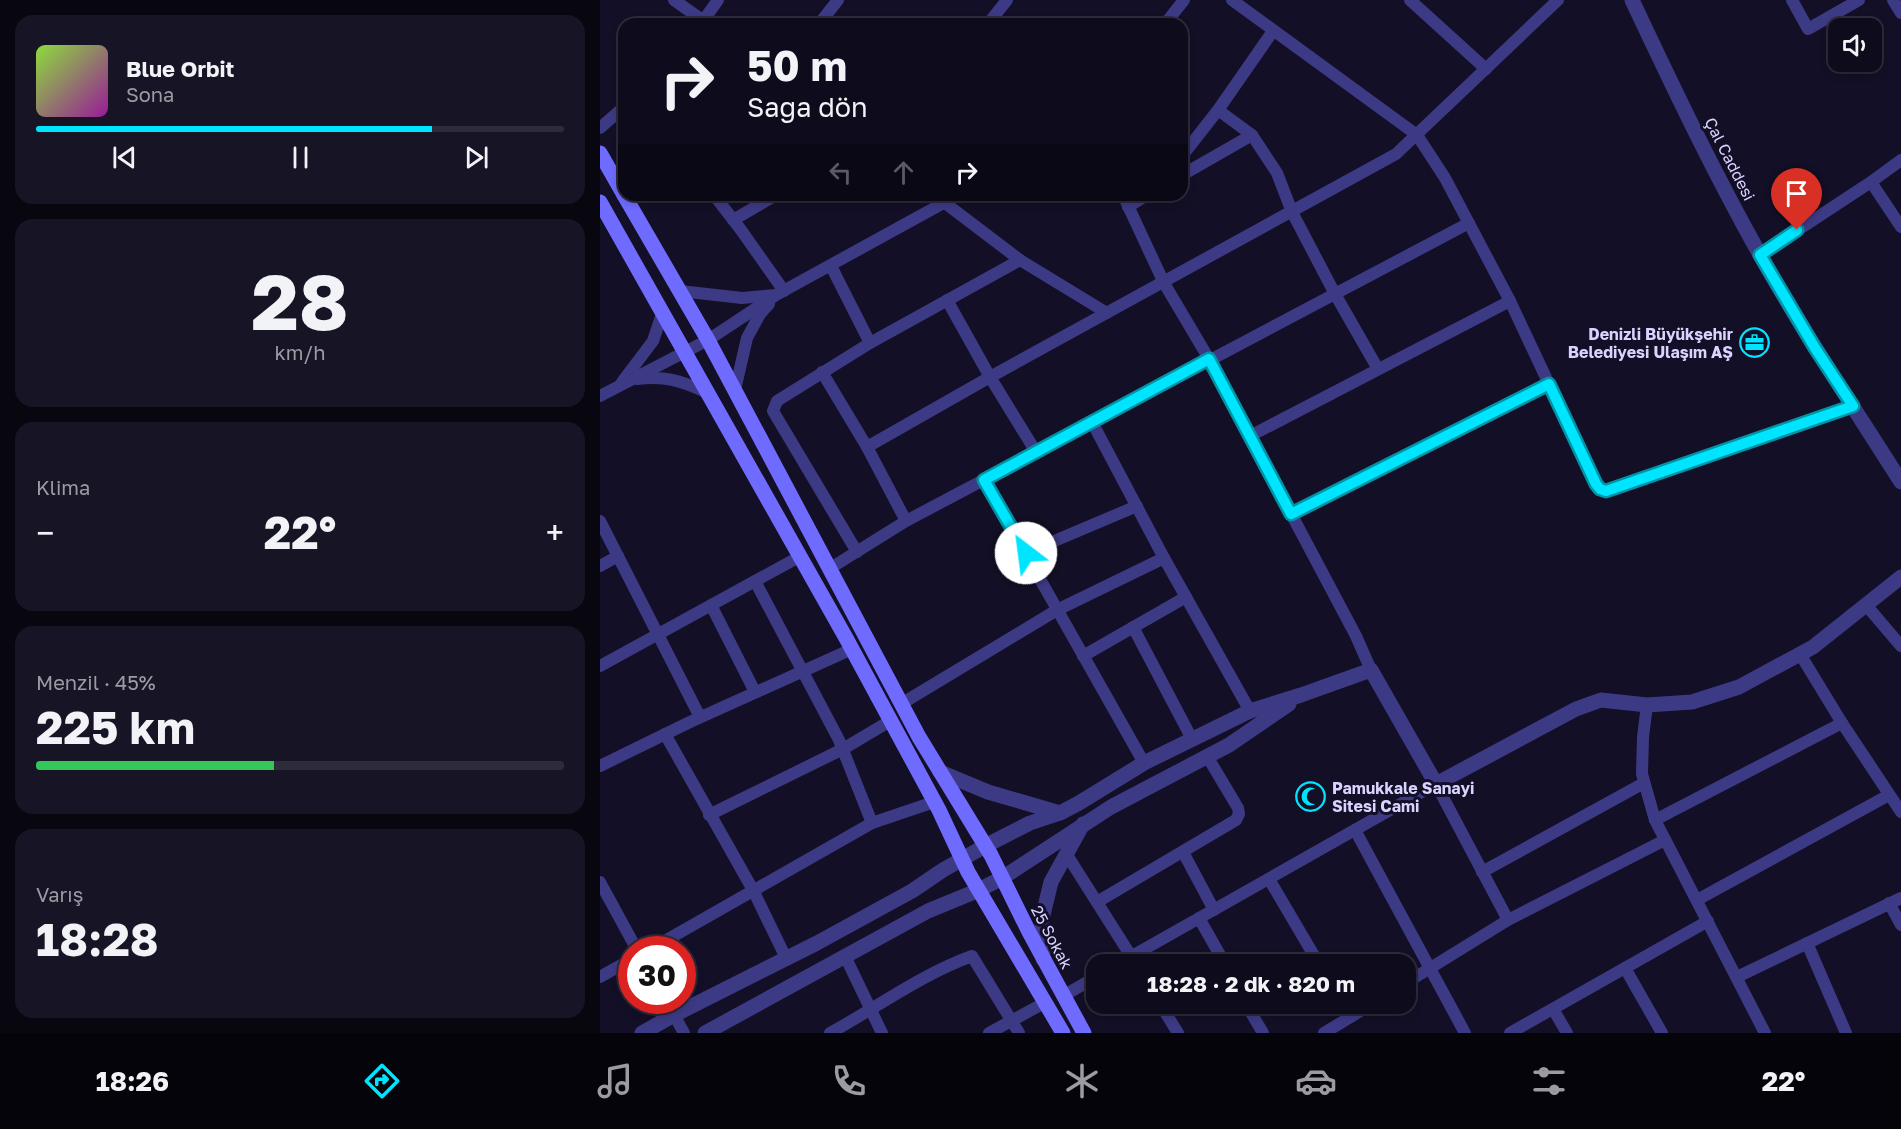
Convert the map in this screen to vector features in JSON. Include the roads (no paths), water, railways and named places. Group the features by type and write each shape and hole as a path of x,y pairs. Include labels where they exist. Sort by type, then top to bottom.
{"main road":[{"name":"25 Sokak","path":"600,153 618,184"},
{"name":"25 Sokak","path":"628,201 708,340 901,704 988,850 1043,959 1084,1033"},
{"path":"600,202 683,353 852,649 934,802 964,865 1063,1033"}],"street":[{"path":"674,0 699,18"},
{"path":"707,18 718,0"},
{"path":"824,18 838,0"},
{"path":"993,18 1007,0"},
{"path":"1170,18 1184,0"},
{"path":"1232,0 1417,135 1445,178 1510,301 1600,489 1606,491 1853,406"},
{"path":"1410,0 1486,69"},
{"path":"867,447 1396,154 1558,0"},
{"name":"Çal Caddesi","path":"1632,0 1730,200 1760,255 1815,348 1901,482"},
{"path":"1792,0 1808,29 1859,0"},
{"path":"1893,0 1901,13"},
{"path":"1188,148 1218,110 1273,31"},
{"path":"1218,110 1252,135 1277,173 1292,212 1378,369"},
{"path":"600,128 618,112"},
{"path":"1188,172 1252,135"},
{"path":"1760,255 1901,160"},
{"path":"1871,182 1901,227"},
{"path":"719,201 780,293"},
{"path":"733,220 766,201"},
{"path":"600,396 708,340 780,293 948,201"},
{"path":"1125,201 1164,283 1209,359 1356,636 1371,670 1436,784 1508,920"},
{"path":"945,203 1020,260 1107,313"},
{"path":"828,569 906,521 1469,223"},
{"path":"857,552 773,411 777,400 870,343 1020,260"},
{"path":"831,266 870,343"},
{"path":"680,291 742,298 780,293"},
{"path":"735,390 747,338 760,314 780,293"},
{"path":"947,300 1036,452"},
{"path":"1250,436 1510,301"},
{"path":"618,386 653,341 662,314"},
{"path":"822,372 867,447 906,521"},
{"path":"618,386 635,380 658,377 683,382 706,392"},
{"path":"1291,514 1549,384"},
{"path":"1092,422 1164,558 1250,711"},
{"path":"984,480 1143,763"},
{"path":"1026,553 1137,506"},
{"path":"600,521 700,717"},
{"path":"600,566 618,556"},
{"path":"600,666 799,557"},
{"path":"901,704 1057,610 1164,558"},
{"path":"1145,954 1199,918 1436,784 1576,709 1601,700 1647,705 1692,702 1739,687 1813,647 1901,578"},
{"path":"755,581 843,749 872,823"},
{"path":"1083,656 1186,597"},
{"path":"711,605 755,692"},
{"path":"1866,605 1901,646"},
{"path":"1133,627 1192,739"},
{"path":"600,766 700,717 852,649"},
{"path":"1800,654 1901,812"},
{"path":"642,1033 964,865 1030,823 1079,804 1143,763 1250,711 1371,670"},
{"path":"705,1033 928,911 1002,878 1111,807 1229,745 1301,695"},
{"path":"1647,705 1642,774 1655,820 1765,1033"},
{"path":"709,814 843,749 890,721"},
{"path":"1655,820 1842,723"},
{"path":"665,734 753,890 786,958"},
{"path":"1097,902 1233,822 1239,814 1238,808 1207,756"},
{"path":"940,772 988,792 1060,813"},
{"path":"1482,872 1644,783"},
{"path":"1696,900 1889,795"},
{"path":"673,936 872,823 934,802"},
{"path":"1043,959 1042,919 1051,882 1083,824"},
{"path":"1355,830 1465,1033"},
{"path":"1416,976 1508,920 1665,840"},
{"path":"1183,852 1214,910"},
{"path":"1067,855 1130,954"},
{"path":"1269,879 1313,954"},
{"path":"600,882 629,936"},
{"path":"1737,977 1895,900 1901,925"},
{"path":"1199,918 1219,954"},
{"path":"1510,1033 1708,921"},
{"path":"1807,943 1846,1033"},
{"path":"846,956 882,1033"},
{"path":"830,1033 927,975 972,956 1019,1033"},
{"path":"600,977 618,967"},
{"path":"1625,968 1662,1033"},
{"path":"1063,996 1086,983"},
{"path":"989,1033 1046,1002"},
{"path":"1553,1009 1567,1033"},
{"path":"1166,1014 1178,1033"},
{"path":"1252,1014 1263,1033"},
{"path":"1324,1033 1355,1014"},
{"path":"674,1015 684,1033"}],"place":[{"name":"Denizli Büyükşehir Belediyesi Ulaşım AŞ","path":"1754,343"},
{"name":"Pamukkale Sanayi Sitesi Cami","path":"1311,797"}]}
